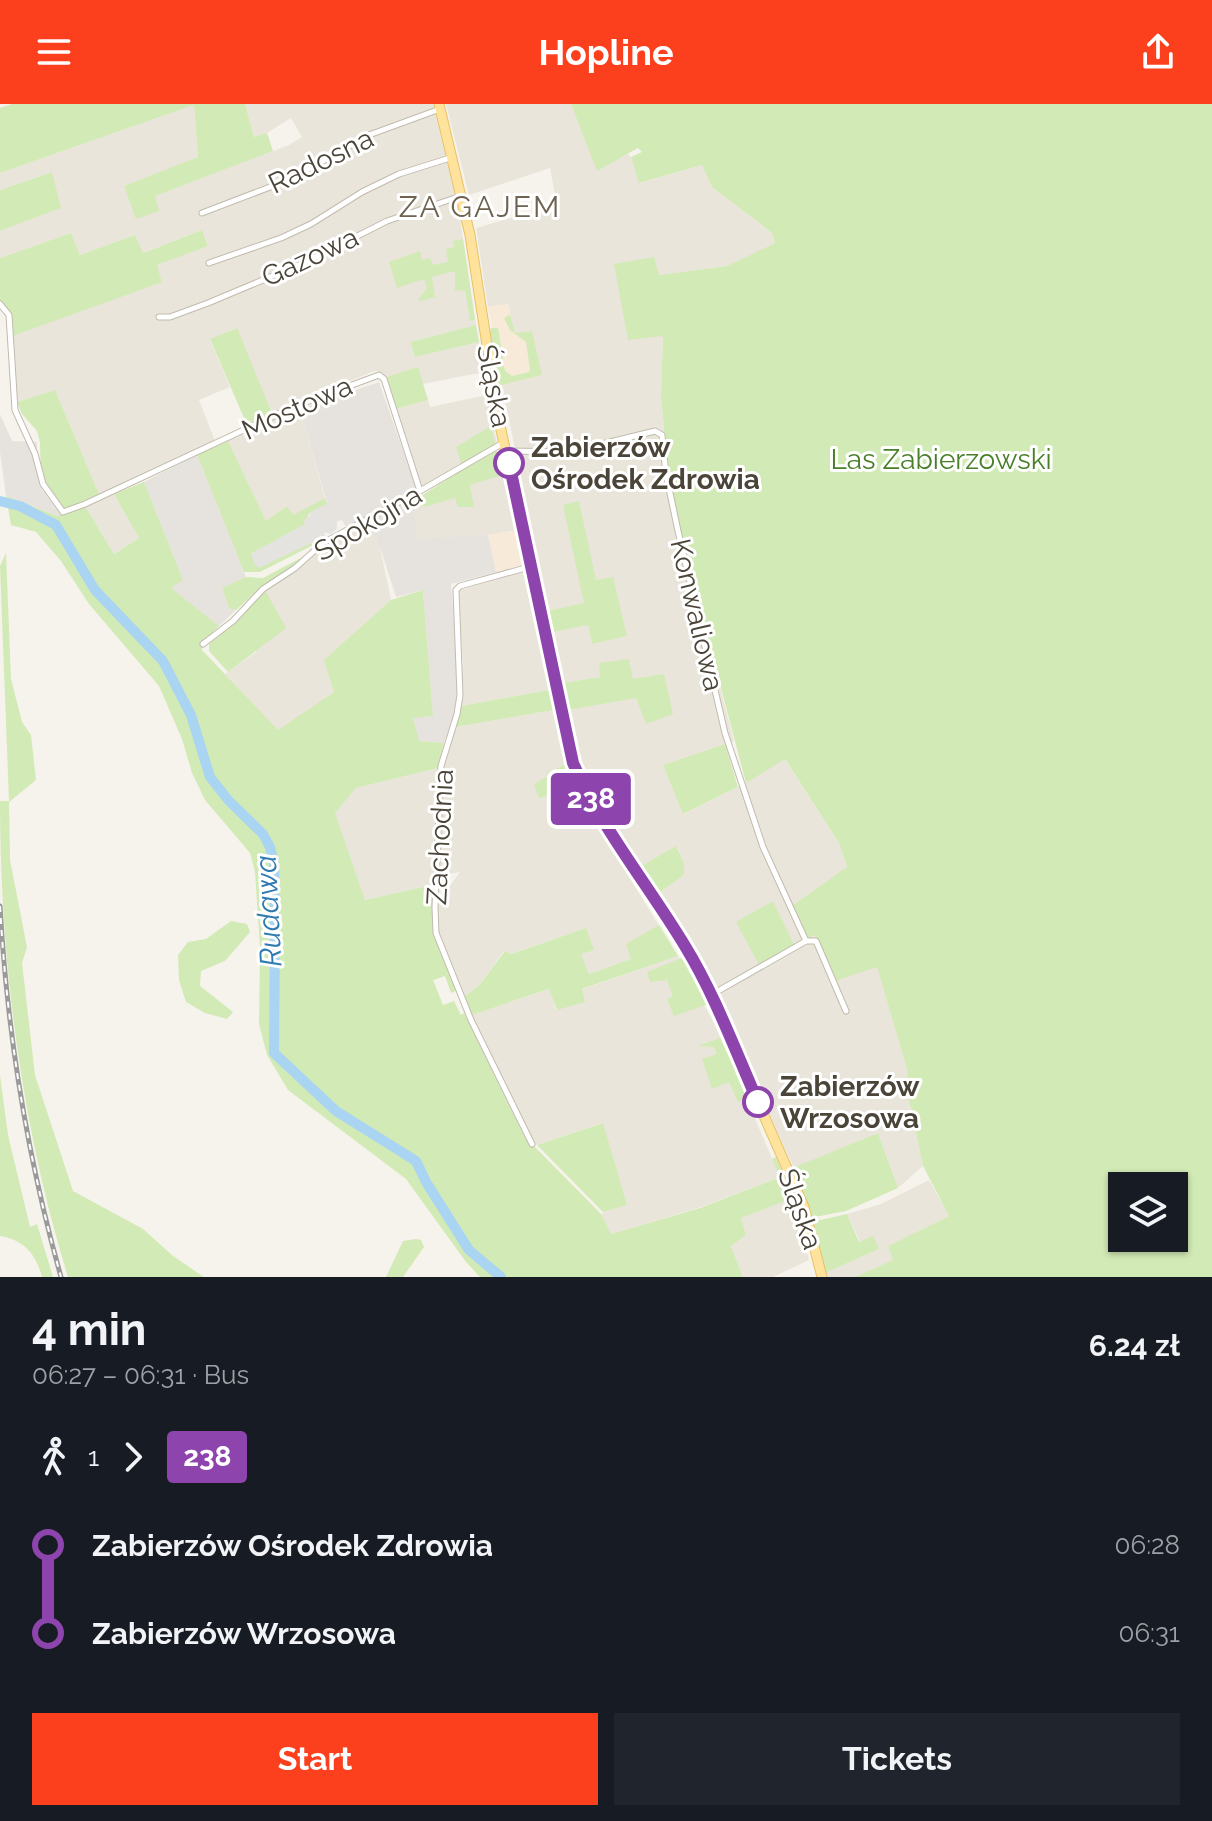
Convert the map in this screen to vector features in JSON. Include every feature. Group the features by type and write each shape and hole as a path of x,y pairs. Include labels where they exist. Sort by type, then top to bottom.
{"main road":[{"name":"Śląska","path":"440,107 462,195 490,372 566,740 583,786 686,948 711,995 804,1207 822,1277"}],"street":[{"name":"Radosna","path":"202,213 291,179 369,135 440,107"},
{"path":"209,263 311,224 362,192 399,174 453,157"},
{"name":"Gazowa","path":"159,317 170,317 208,303 308,261 387,221 462,195"},
{"name":"Mostowa","path":"0,304 9,315 15,410 35,454 43,484 63,512 293,407 379,375 384,379 420,491"},
{"name":"Konwaliowa","path":"505,447 569,452 655,431 662,435 666,474 680,541 725,733 763,847 806,941 816,941 846,1011"},
{"name":"Spokojna","path":"203,644 233,621 263,589 295,568 323,543 505,447"},
{"name":"Zachodnia","path":"530,567 460,586 456,590 460,695 441,766 435,907 436,933 465,1006 532,1144"},
{"path":"711,995 806,941"}],"shaded area":[{"path":"245,104 433,104 458,206 476,325 410,342 415,357 479,342 484,372 423,384 417,368 386,377 378,371 372,372 272,413 236,328 210,340 230,387 199,400 215,441 99,494 55,390 17,402 10,337 162,281 156,265 208,245 202,230 142,253 135,235 80,255 71,233 0,258 0,231 60,208 52,172 0,190 0,173 194,105 198,158 124,186 137,219 154,196 289,145 302,137 291,118 254,137"},
{"path":"446,104 571,104 586,138 609,163 627,153 640,183 702,165 712,187 772,233 775,243 727,266 659,275 663,335 661,397 668,471 676,517 734,741 663,765 684,814 746,783 784,758 839,843 847,867 806,939 814,934 877,966 907,1069 909,1100 923,1166 898,1188 878,1133 794,1168 713,991 659,893 684,875 684,863 677,847 640,867 593,788 578,755 568,710 636,697 633,680 601,677 563,683 553,632 588,625 592,644 626,636 612,577 584,604 548,611 502,385 541,375 514,333 508,304 488,307 476,228 557,205 550,168 469,195"},
{"path":"508,304 514,333 532,331 542,375 502,385 488,307"},
{"path":"379,382 420,499 413,501 418,539 488,535 496,572 451,584 458,666 456,709 444,743 418,741 413,717 433,716 423,590 396,597 370,516 346,527 342,520 328,524 321,506 327,503 300,409"},
{"path":"487,395 497,443 421,486 396,409 428,400 430,407"},
{"path":"300,409 325,498 293,516 287,506 266,521 228,441"},
{"path":"0,414 12,441 37,442 37,474 41,488 61,515 6,496 0,452"},
{"path":"497,452 517,530 418,540 413,500"},
{"path":"197,455 246,577 222,588 229,608 236,610 219,626 170,588 183,580 144,482"},
{"path":"114,494 139,538 114,554 85,506"},
{"path":"322,506 328,523 337,521 337,529 330,534 324,532 325,536 259,568 255,565 251,554 305,524 309,513"},
{"path":"371,522 378,538 391,600 325,660 334,692 278,731 225,674 256,652 265,590 331,544"},
{"path":"517,530 525,565 496,572 488,535"},
{"path":"523,572 549,690 461,706 463,663 457,591"},
{"path":"553,710 565,765 580,797 671,945 589,974 581,954 586,928 510,954 504,951 480,984 464,997 436,920 437,904 460,872 433,877 432,885 365,900 334,813 356,788 438,768 456,727"},
{"path":"678,956 714,1023 780,1177 701,1207 611,1234 603,1212 627,1205 602,1123 537,1145 472,1015 550,989 556,1010 581,990"},
{"path":"929,1180 949,1216 888,1246 894,1260 855,1277 826,1277 825,1273 879,1249 860,1242 847,1214 881,1204"},
{"path":"793,1198 809,1260 773,1277 743,1277 731,1246 746,1235 740,1218"}],"green space":[{"path":"12,104 245,104 254,137 267,133 273,151 155,196 159,211 136,219 124,186 198,157 194,105 0,173 0,108"},
{"name":"Las Zabierzowski","path":"571,104 1212,104 1212,1277 855,1277 893,1260 888,1246 949,1216 923,1166 909,1100 907,1069 877,967 835,981 815,935 806,939 792,906 847,867 839,843 785,759 746,783 676,517 661,397 663,336 628,340 614,264 654,257 659,275 727,266 775,243 772,233 712,187 702,165 639,183 631,157 642,152 638,148 597,171"},
{"path":"52,172 61,208 0,231 0,190"},
{"path":"202,230 208,246 157,265 162,282 10,337 6,315 0,305 0,258 71,233 80,255 135,235 143,253"},
{"path":"463,239 475,320 470,321 465,290 455,291 455,271 432,277 435,297 420,301 427,288 424,279 397,288 389,262 420,251 422,260 430,258 433,265 448,262 446,249 454,247 453,241"},
{"path":"510,315 515,333 532,331 542,375 498,386 489,334 491,328 498,328 505,371 512,376 529,372 530,369 526,342 510,330 504,318"},
{"path":"476,325 479,342 415,357 410,342"},
{"path":"237,328 272,413 247,425 210,339"},
{"path":"418,367 428,400 396,409 386,377"},
{"path":"55,390 99,494 63,510 41,479 37,431 22,414 17,402"},
{"path":"491,426 502,475 470,485 474,507 458,507 455,498 424,507 420,497 463,469 456,447"},
{"path":"228,441 266,521 287,506 293,515 325,498 327,504 309,513 306,524 251,554 259,567 319,539 319,542 260,572 244,572 197,455"},
{"path":"144,482 183,580 171,588 219,626 204,641 202,650 278,730 334,692 324,660 391,600 423,590 433,716 413,718 419,741 444,743 438,768 356,788 335,813 365,900 432,885 433,934 458,990 451,993 445,976 433,980 443,1005 454,1001 461,1015 464,1013 524,1136 602,1215 611,1234 700,1208 780,1177 772,1159 776,1157 793,1198 741,1218 746,1235 731,1246 743,1277 480,1277 406,1179 288,1090 267,1055 259,1024 260,947 255,872 250,853 205,800 159,686 89,604 61,561 36,532 11,525 6,496 57,516 85,506 114,554 139,538 114,494"},
{"path":"579,501 596,580 613,577 627,636 592,644 588,625 553,632 548,611 584,603 563,505"},
{"path":"314,551 259,589 236,610 229,608 222,588 246,577 263,578"},
{"path":"6,553 11,679 22,722 31,735 36,780 9,802 10,860 27,947 22,963 35,1075 73,1191 143,1229 173,1256 204,1277 68,1277 52,1219 16,1042 4,921 0,801 9,801 0,566"},
{"path":"265,590 286,628 228,672 209,651 209,644 238,620"},
{"path":"629,659 633,679 664,674 673,714 646,724 636,698 568,710 563,683 600,677 599,663"},
{"path":"549,690 553,710 456,727 461,706"},
{"path":"725,744 738,787 683,814 663,765"},
{"path":"565,765 575,786 539,798 534,784 548,776 547,772"},
{"path":"676,846 684,863 684,875 659,893 640,867"},
{"path":"773,901 794,945 759,965 736,922"},
{"path":"231,921 247,924 250,932 225,961 201,971 200,986 233,1012 227,1019 205,1013 186,1002 179,980 178,955 188,942 206,939"},
{"path":"659,925 678,956 582,989 585,1002 557,1010 549,989 472,1015 464,997 480,984 505,951 511,954 586,928 594,950 581,954 589,974 631,959 626,944"},
{"path":"684,957 708,1004 674,1016 667,999 673,996 667,980 650,982 647,972"},
{"path":"720,1038 749,1097 738,1102 729,1082 712,1089 702,1059 717,1054 714,1047 698,1046"},
{"path":"0,1075 8,1135 30,1227 37,1224 53,1277 42,1277 28,1249 0,1236"},
{"path":"603,1123 627,1205 603,1212 537,1145"},
{"path":"878,1133 898,1188 846,1211 810,1218 790,1169"},
{"path":"847,1214 859,1242 873,1236 879,1249 825,1273 811,1222"},
{"path":"421,1240 424,1247 403,1277 386,1277 403,1241"}],"waterway":[{"name":"Rudawa","path":"0,501 20,506 56,525 95,590 163,661 191,715 210,777 229,801 263,834 270,847 274,864 274,1053 336,1111 416,1161 469,1250 501,1277"}],"railway":[{"path":"0,906 20,1093 38,1186 61,1277"}],"bus line":[{"name":"238","path":"509,463 573,763 583,786 691,957 758,1102"}],"place":[{"name":"Zabierzów Ośrodek Zdrowia","path":"509,463"},
{"name":"Zabierzów Wrzosowa","path":"758,1102"}],"district":[{"name":"ZA GAJEM","path":"480,206"}]}
